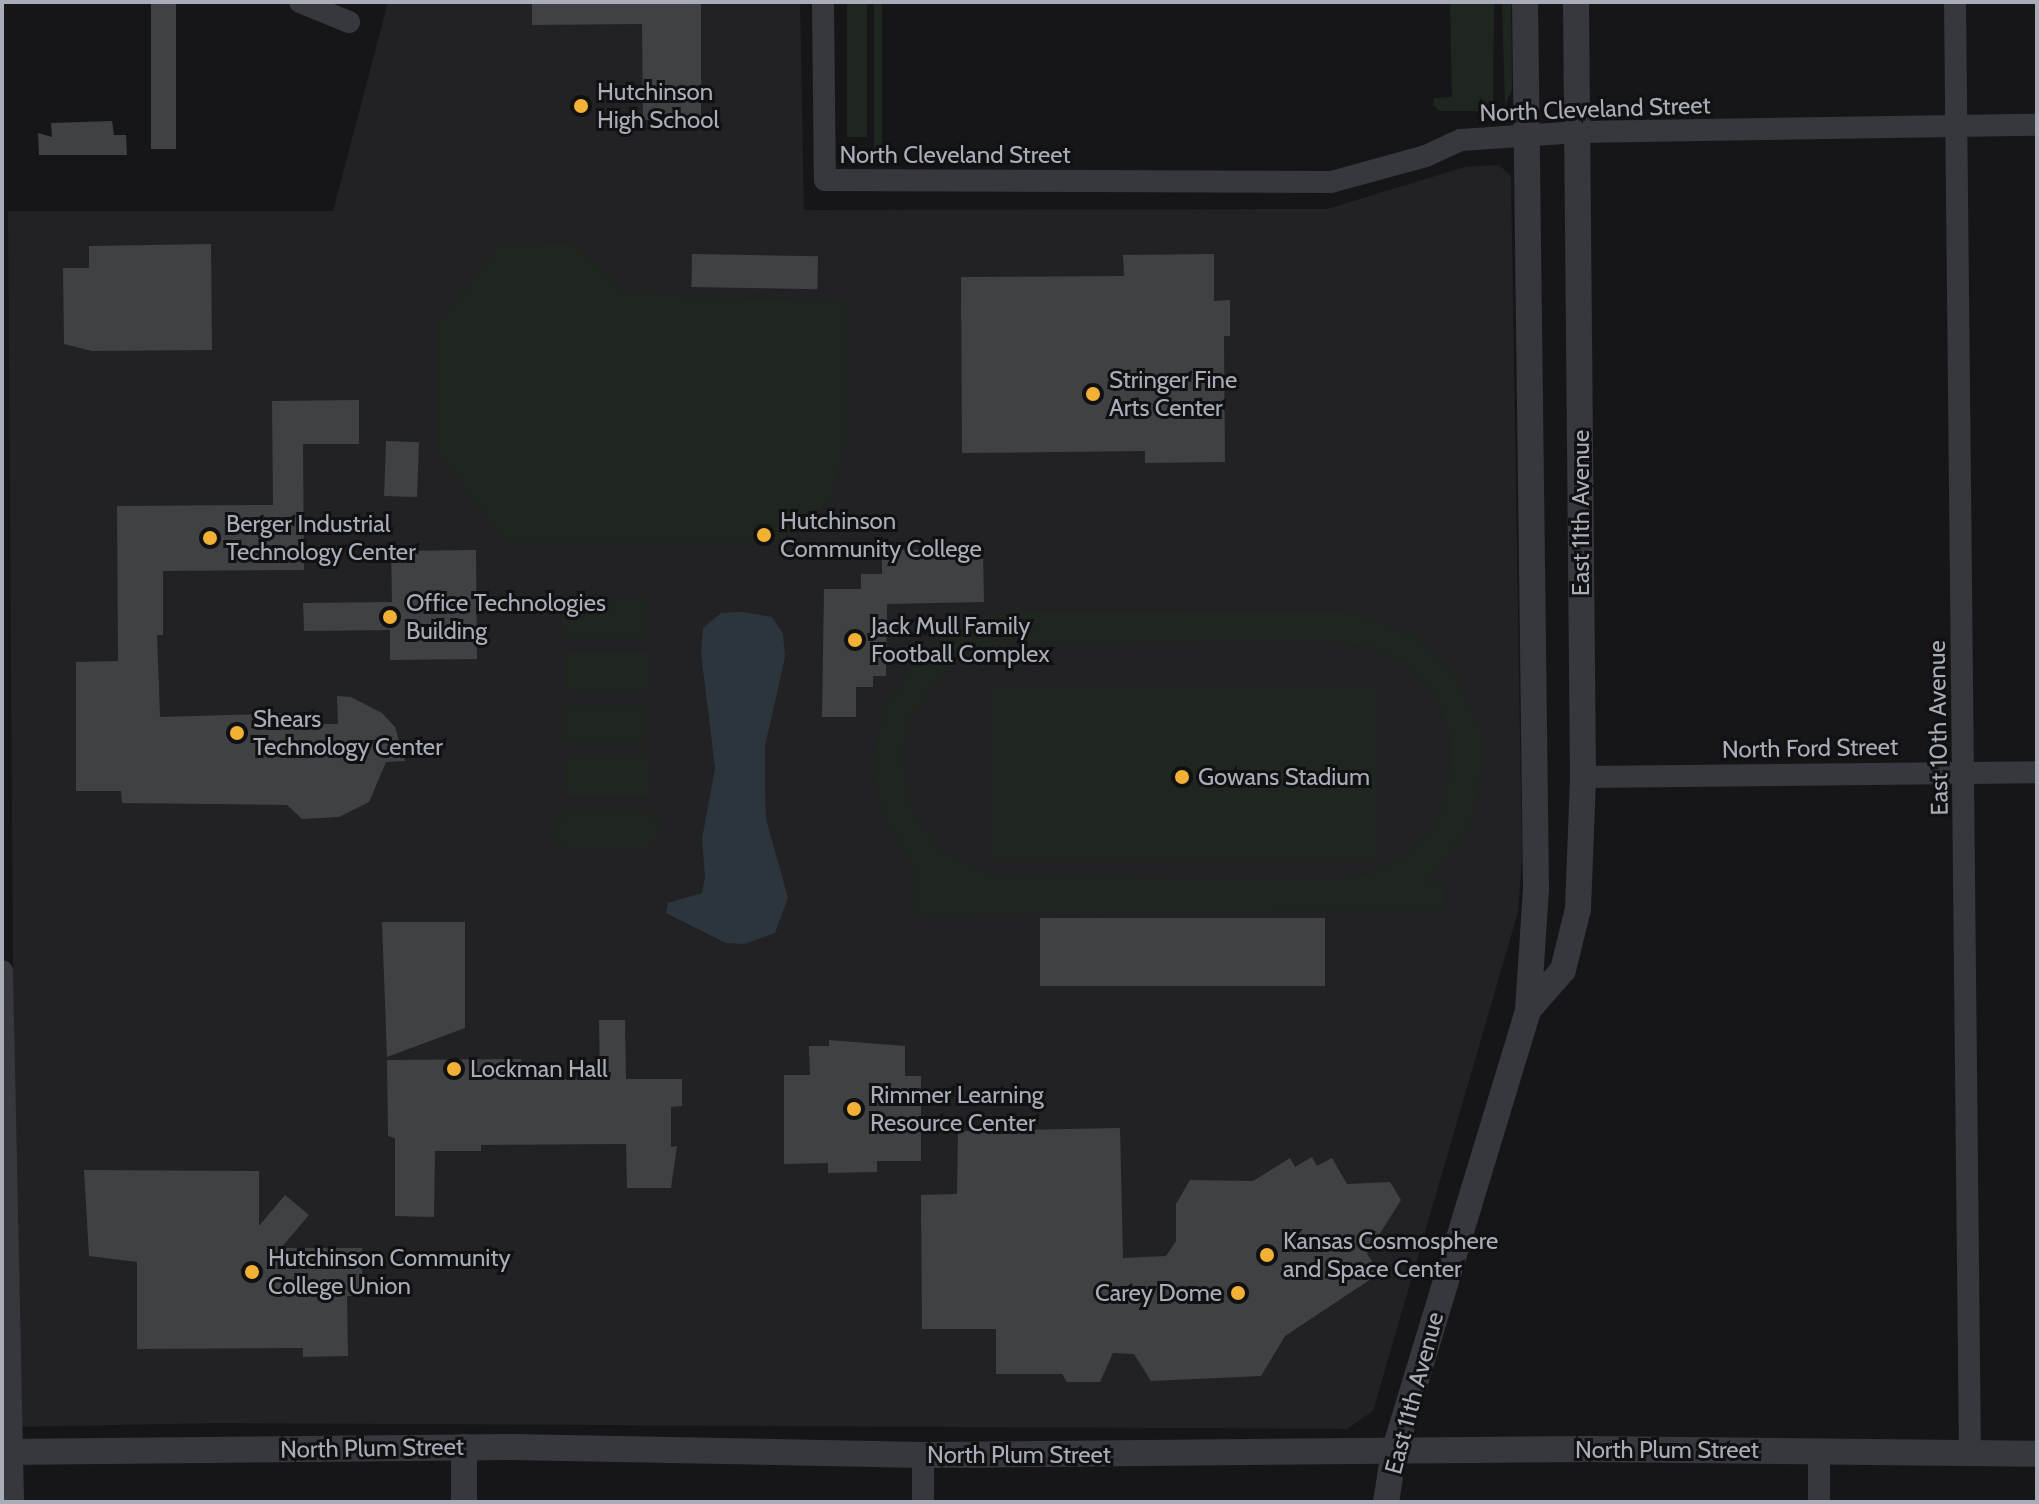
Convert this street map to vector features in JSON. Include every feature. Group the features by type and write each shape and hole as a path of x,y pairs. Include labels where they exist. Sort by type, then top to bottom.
{"street":[{"path":"300,2 349,22"},
{"name":"North Cleveland Street","path":"823,2 825,180 1331,182 1426,156 1461,140 1526,139 1578,132 2037,125"},
{"name":"East 11th Avenue","path":"1386,1502 1394,1452 1528,1010 1536,888 1525,2"},
{"name":"East 11th Avenue","path":"1528,1010 1563,970 1578,909 1583,777 1576,2"},
{"name":"East 10th Avenue","path":"1955,2 1970,1454"},
{"name":"North Ford Street","path":"1583,777 2037,772"},
{"path":"2,971 7,1452 13,1502"},
{"path":"464,1447 464,1502"},
{"name":"North Plum Street","path":"7,1452 464,1447 923,1455 1394,1452 2037,1454"},
{"path":"1819,1452 1819,1502"},
{"path":"923,1455 923,1502"}],"shaded area":[{"name":"Hutchinson Community College","path":"388,2 800,2 804,210 1327,209 1465,167 1499,165 1511,176 1522,859 1518,912 1373,1411 1347,1429 218,1423 16,1427 8,211 333,211"},
{"path":"847,2 867,2 867,137 847,137"},
{"path":"874,2 882,2 882,154 874,154"},
{"path":"1450,2 1494,2 1493,111 1440,111 1433,105 1434,98 1452,97"},
{"path":"1502,2 1511,2 1512,89 1505,106"},
{"path":"572,243 625,294 846,302 848,433 830,501 774,544 507,543 438,454 437,325 498,246"},
{"path":"563,600 646,600 646,638 563,638"},
{"path":"1009,611 1348,612 1412,634 1458,677 1481,730 1483,762 1472,817 1460,842 1425,881 1444,882 1444,911 913,914 912,861 886,821 877,789 873,761 883,710 920,652 972,620","holes":["1334,641 1378,649 1407,667 1433,695 1449,728 1452,751 1445,803 1434,826 1401,858 1366,875 1332,880 996,877 941,849 919,822 905,785 903,747 912,714 954,662 984,648 1007,642"]},
{"path":"743,612 772,617 783,634 785,657 765,746 765,791 766,819 788,898 775,933 744,944 726,943 666,913 668,903 702,893 705,876 702,839 715,768 701,653 703,628 721,613"},
{"path":"565,652 648,652 648,690 565,690"},
{"path":"992,687 1377,687 1377,861 992,861"},
{"path":"563,705 646,705 646,743 563,743"},
{"path":"565,758 648,758 648,796 565,796"},
{"path":"565,811 648,811 648,819 659,819 659,840 649,841 648,848 565,849 565,841 553,841 553,819 565,819"}],"building":[{"path":"151,2 176,2 176,149 151,149"},
{"path":"532,2 701,2 701,120 643,120 642,24 532,25"},
{"path":"112,121 114,135 126,135 127,155 39,155 38,133 52,137 51,123"},
{"path":"211,244 212,350 92,351 64,344 63,268 89,268 89,246"},
{"path":"692,254 818,256 817,289 691,287"},
{"name":"Stringer Fine Arts Center","path":"1214,254 1214,301 1230,300 1230,336 1224,336 1225,462 1145,463 1145,451 962,453 961,277 1124,276 1123,255"},
{"path":"359,400 359,444 303,444 304,570 163,571 163,635 157,635 160,717 297,713 298,724 338,724 337,696 351,697 382,713 395,727 405,761 386,762 369,802 339,817 302,819 287,805 122,803 121,791 76,791 76,662 118,661 117,506 273,505 272,401"},
{"path":"386,441 419,442 417,497 384,496"},
{"path":"882,549 983,551 984,602 887,604 886,676 873,676 873,687 856,687 856,717 822,717 824,589 861,589 861,574 882,574"},
{"name":"Office Technologies Building","path":"476,550 477,659 390,660 390,630 304,631 303,603 392,602 391,551"},
{"path":"1040,918 1325,918 1325,986 1040,986"},
{"path":"382,922 465,922 465,1028 387,1057"},
{"name":"Lockman Hall","path":"599,1020 625,1020 626,1079 682,1079 682,1106 671,1107 671,1147 677,1146 671,1188 627,1188 626,1144 481,1145 481,1151 435,1151 434,1217 395,1216 395,1138 388,1136 387,1060 521,1059 521,1080 600,1079"},
{"name":"Rimmer Learning Resource Center","path":"829,1040 905,1046 905,1076 921,1076 921,1161 877,1161 877,1172 828,1173 828,1163 784,1164 784,1075 810,1075 809,1046 829,1046"},
{"name":"Kansas Cosmosphere and Space Center","path":"1120,1128 1123,1258 1166,1256 1176,1241 1176,1204 1190,1180 1253,1181 1290,1158 1295,1167 1312,1157 1317,1166 1332,1158 1347,1184 1390,1182 1401,1200 1367,1254 1380,1273 1285,1336 1261,1376 1151,1381 1134,1354 1113,1353 1100,1382 1067,1382 1062,1374 996,1374 996,1329 922,1329 921,1195 957,1194 958,1131"},
{"name":"Hutchinson Community College Union","path":"84,1170 259,1171 259,1226 285,1195 309,1215 281,1248 362,1248 362,1296 347,1296 348,1356 303,1357 303,1348 137,1349 137,1262 89,1256"}],"place":[{"name":"Hutchinson High School","path":"581,106"},
{"name":"Stringer Fine Arts Center","path":"1093,394"},
{"name":"Hutchinson Community College","path":"764,535"},
{"name":"Berger Industrial Technology Center","path":"210,538"},
{"name":"Office Technologies Building","path":"390,617"},
{"name":"Jack Mull Family Football Complex","path":"855,640"},
{"name":"Shears Technology Center","path":"237,733"},
{"name":"Gowans Stadium","path":"1182,777"},
{"name":"Lockman Hall","path":"454,1069"},
{"name":"Rimmer Learning Resource Center","path":"854,1109"},
{"name":"Kansas Cosmosphere and Space Center","path":"1267,1255"},
{"name":"Hutchinson Community College Union","path":"252,1272"},
{"name":"Carey Dome","path":"1238,1293"}]}
